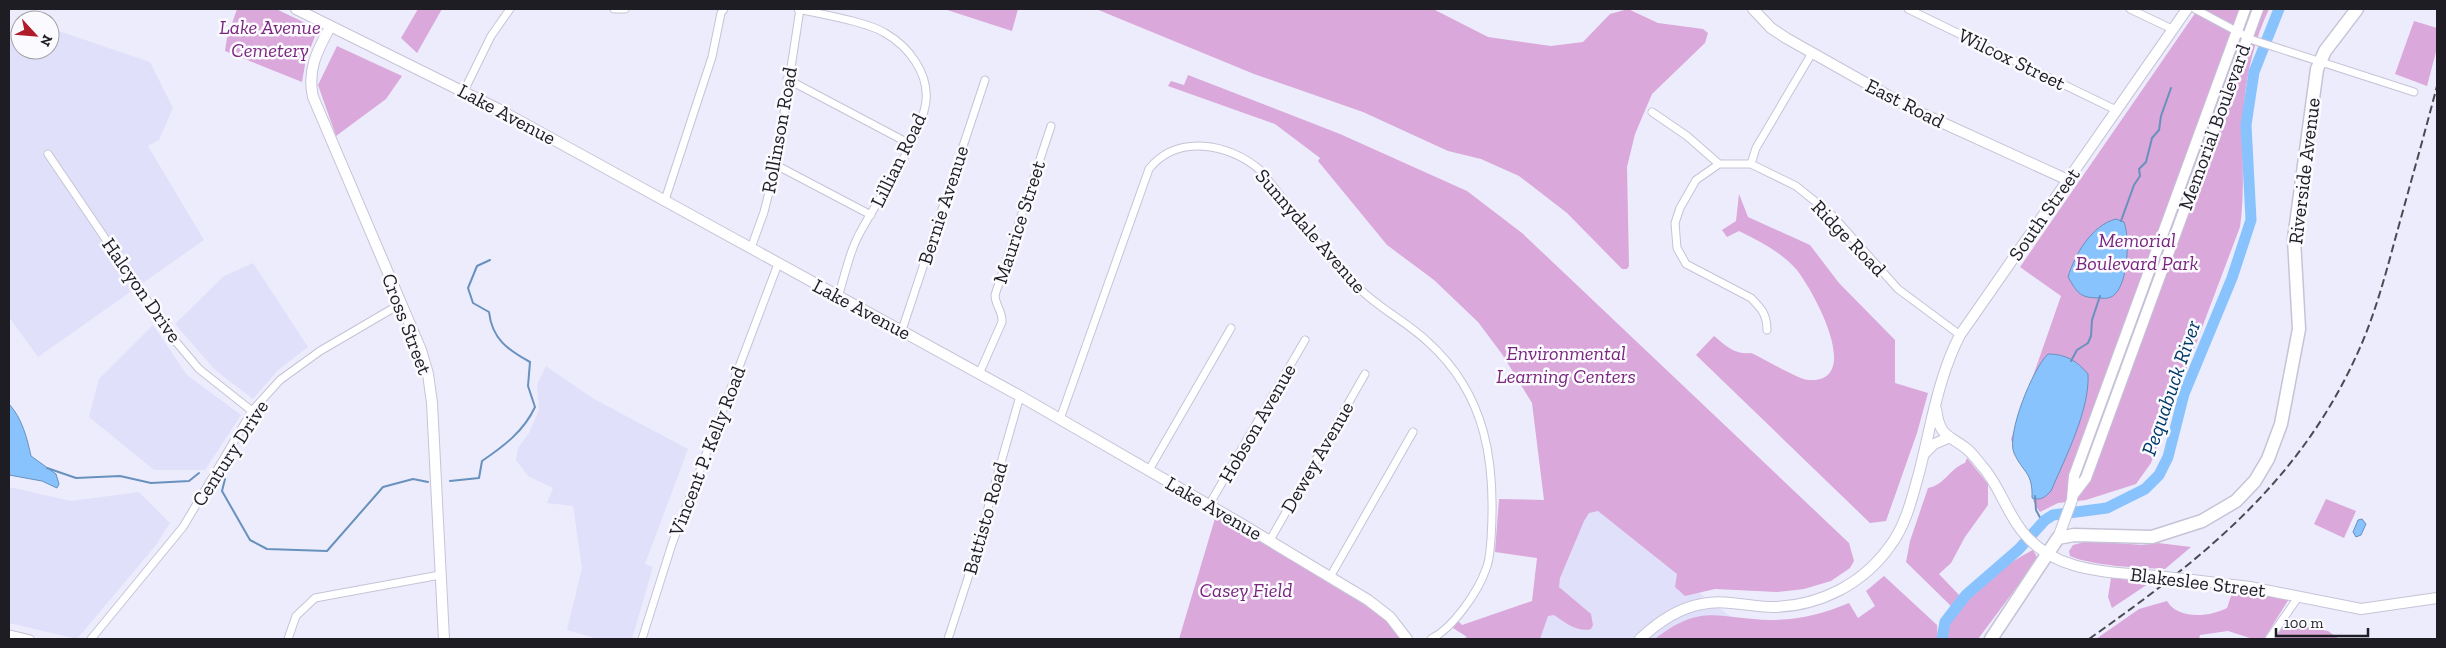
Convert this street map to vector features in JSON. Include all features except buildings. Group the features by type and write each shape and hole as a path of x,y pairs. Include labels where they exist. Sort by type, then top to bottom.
{"highway":[{"name":"Riverside Avenue","path":"2058,538 2074,535 2152,537 2202,522 2236,501 2254,481 2268,460 2282,424 2299,329 2294,239 2314,88 2320,61 2330,44 2357,9"},
{"path":"1990,639 2048,556 2058,538"}],"main road":[{"name":"Lake Avenue","path":"296,9 464,92 665,200 1020,396 1270,540 1330,577 1386,613 1408,639"},
{"name":"East Road","path":"1752,9 1771,28 1910,108 2068,180"},
{"name":"South Street","path":"1640,639 1668,617 1701,604 1723,602 1773,607 1800,604 1824,598 1858,580 1874,566 1900,531 1912,500 1945,368 1960,335 2187,9"},
{"name":"Memorial Boulevard","path":"2058,538 2072,498 2074,476 2245,9"},
{"name":"Memorial Boulevard","path":"2072,498 2081,488 2086,478 2252,39 2258,9"},
{"name":"Cross Street","path":"330,27 312,66 310,81 313,97 402,303 421,350 428,374 432,404 444,639"},
{"path":"1936,407 1939,422 1948,438 1967,449 1984,468 2021,530 2048,556"},
{"path":"1924,455 1934,444 1948,438"},
{"name":"Blakeslee Street","path":"2048,556 2081,567 2229,583 2361,609 2437,598"}],"street":[{"path":"464,92 491,36 510,9"},
{"path":"614,9 625,9"},
{"path":"665,200 712,57 721,13 724,9"},
{"name":"Rollinson Road","path":"751,248 764,212 776,165 787,79 799,9"},
{"name":"Lillian Road","path":"799,9 883,31 907,51 919,67 924,83 926,100 921,121 871,215 860,231 838,297"},
{"name":"Wilcox Street","path":"1908,9 2116,110"},
{"path":"2130,9 2172,29"},
{"path":"2195,9 2252,39 2414,92"},
{"path":"1751,164 1756,148 1812,53"},
{"path":"787,79 910,144"},
{"name":"Bernie Avenue","path":"902,330 985,80"},
{"path":"1652,112 1687,136 1719,164 1696,180 1680,208 1675,223 1677,248 1686,264 1751,298 1760,306 1767,316 1767,330"},
{"name":"Maurice Street","path":"979,374 1002,322 1002,316 995,304 995,295 1052,126"},
{"name":"Sunnydale Avenue","path":"1060,419 1149,170 1164,154 1184,146 1196,145 1226,151 1249,161 1260,170 1360,289 1412,327 1446,359 1460,378 1482,423 1488,443 1493,493 1488,563 1483,577 1453,622 1431,639"},
{"name":"Halcyon Drive","path":"48,154 172,337 199,369 252,411"},
{"name":"Ridge Road","path":"1719,164 1751,164 1796,186 1832,215 1898,289 1960,335"},
{"path":"776,165 871,215"},
{"name":"Vincent P. Kelly Road","path":"642,639 672,544 778,264"},
{"name":"Century Drive","path":"91,639 183,527 252,411 280,380 320,351 402,303"},
{"path":"1148,470 1231,328"},
{"name":"Hobson Avenue","path":"1210,505 1305,340"},
{"name":"Dewey Avenue","path":"1270,540 1365,374"},
{"name":"Battisto Road","path":"948,639 968,578 1020,396"},
{"path":"1330,577 1413,432"},
{"path":"288,639 296,616 315,598 440,575"},
{"path":"2269,639 2299,596"},
{"path":"9,634 30,639"}],"shaded area":[{"path":"60,31 150,62 173,108 159,140 148,146 204,240 38,357 9,317 9,33 10,60 60,60"},
{"path":"253,263 308,347 278,370 253,399 215,370 175,324 224,276"},
{"path":"153,325 187,375 241,415 205,470 154,470 89,417 99,379"},
{"path":"546,366 594,399 688,449 645,564 653,567 632,639 598,639 567,630 582,568 573,506 547,503 553,488 528,476 516,460 518,448 529,433 539,410 537,385"},
{"path":"9,487 71,501 139,492 170,523 156,545 77,639 9,623"},
{"path":"1591,502 1684,571 1686,583 1737,621 1781,639 1537,639 1553,585"}],"green space":[{"name":"Lake Avenue Cemetery","path":"237,9 276,9 318,29 306,59 302,82 225,51 227,38"},
{"path":"418,9 442,9 417,53 401,38"},
{"path":"944,9 1018,9 1012,31"},
{"path":"1096,9 1433,9 1488,37 1551,46 1583,42 1610,14 1628,9 1658,23 1703,29 1708,33 1705,43 1652,94 1635,134 1627,167 1629,266 1627,269 1622,269 1567,213 1519,176 1481,159 1448,151 1363,112 1254,74"},
{"name":"Memorial Boulevard Park","path":"2198,9 2269,9 2256,44 2245,92 2243,196 2240,227 2151,463 2136,484 2086,500 2058,503 2040,512 2033,497 2033,483 2017,455 2011,439 2061,296 2020,267"},
{"path":"2414,21 2437,28 2437,48 2427,86 2395,74"},
{"path":"337,46 402,76 386,99 336,136 318,85"},
{"name":"Environmental Learning Centers","path":"1188,75 1340,134 1467,191 1522,233 1849,543 1854,561 1850,568 1831,581 1804,589 1777,592 1715,589 1685,596 1675,587 1677,574 1598,511 1589,513 1584,521 1560,578 1559,587 1591,614 1593,625 1591,629 1576,628 1554,615 1548,616 1540,639 1462,639 1467,637 1453,628 1458,621 1462,625 1532,601 1537,558 1495,552 1499,499 1544,500 1532,403 1502,354 1478,322 1434,280 1387,245 1318,161 1320,158 1275,124 1168,86 1171,81 1184,85"},
{"path":"1739,194 1748,217 1810,245 1839,283 1895,340 1895,383 1928,393 1917,433 1886,521 1870,523 1696,355 1714,336 1735,351 1751,353 1804,379 1825,377 1833,367 1834,351 1830,333 1813,295 1796,269 1777,252 1739,231 1727,237 1722,230 1736,221"},
{"path":"1967,458 1988,484 1988,505 1965,537 1951,563 1939,574 1961,597 1952,607 1906,562 1910,541 1928,488 1939,484 1955,469 1965,463"},
{"path":"2326,499 2356,511 2344,538 2314,524"},
{"name":"Casey Field","path":"1216,515 1375,611 1387,620 1402,639 1179,639"},
{"path":"2088,541 2142,545 2158,543 2191,547 2165,569 2143,568 2103,564 2070,556 2069,551 2073,545"},
{"path":"2033,550 2037,557 2034,564 1978,639 1947,639 1949,626 1966,600 1993,575"},
{"path":"1884,576 1937,625 1938,639 1655,639 1686,620 1699,616 1711,615 1771,620 1791,619 1820,613 1849,603 1858,618 1875,606 1866,591"},
{"path":"2111,578 2151,582 2112,608 2108,597"},
{"path":"2233,590 2289,599 2264,639 2253,639 2228,631 2200,635 2199,639 2096,639 2139,609 2167,601 2172,607 2186,614 2203,615 2220,611 2227,608"},
{"path":"2286,623 2328,631 2339,639 2274,639"}],"water":[{"path":"2116,219 2124,222 2126,229 2127,260 2123,280 2114,295 2108,298 2084,296 2077,291 2068,277 2071,268 2080,250 2092,234 2107,222"},
{"path":"2048,354 2066,357 2080,365 2088,374 2088,388 2076,434 2051,491 2043,498 2035,499 2032,498 2031,483 2027,473 2014,453 2014,431 2022,402 2029,386 2042,361"},
{"path":"9,404 21,422 31,456 56,474 59,484 57,488 42,481 9,475"},
{"path":"2362,519 2366,524 2361,535 2356,537 2353,532 2358,520"}],"waterway":[{"name":"Pequabuck River","path":"1942,639 1945,622 1966,595 2019,549 2045,520 2053,515 2107,508 2145,489 2159,475 2168,457 2184,394 2232,278 2251,220 2246,125 2254,72 2279,9"},
{"path":"2121,221 2134,185 2140,176 2139,169 2146,162 2152,138 2159,130 2161,116 2171,88"},
{"path":"450,481 479,478 482,461 498,450 519,431 535,407 528,386 530,362 502,343 494,330 489,312 473,303 468,288 477,266 490,260"},
{"path":"2071,361 2077,350 2088,343 2091,336 2092,320 2100,296"},
{"path":"47,468 76,478 120,476 151,483 189,481 199,473"},
{"path":"225,479 222,491 250,540 267,549 327,551 383,487 413,479 428,482"},
{"path":"2035,496 2036,510 2043,523"}],"railway":[{"path":"2089,639 2173,577 2212,545 2248,511 2281,475 2311,435 2338,391 2362,343 2373,314 2387,270 2437,86"}]}
